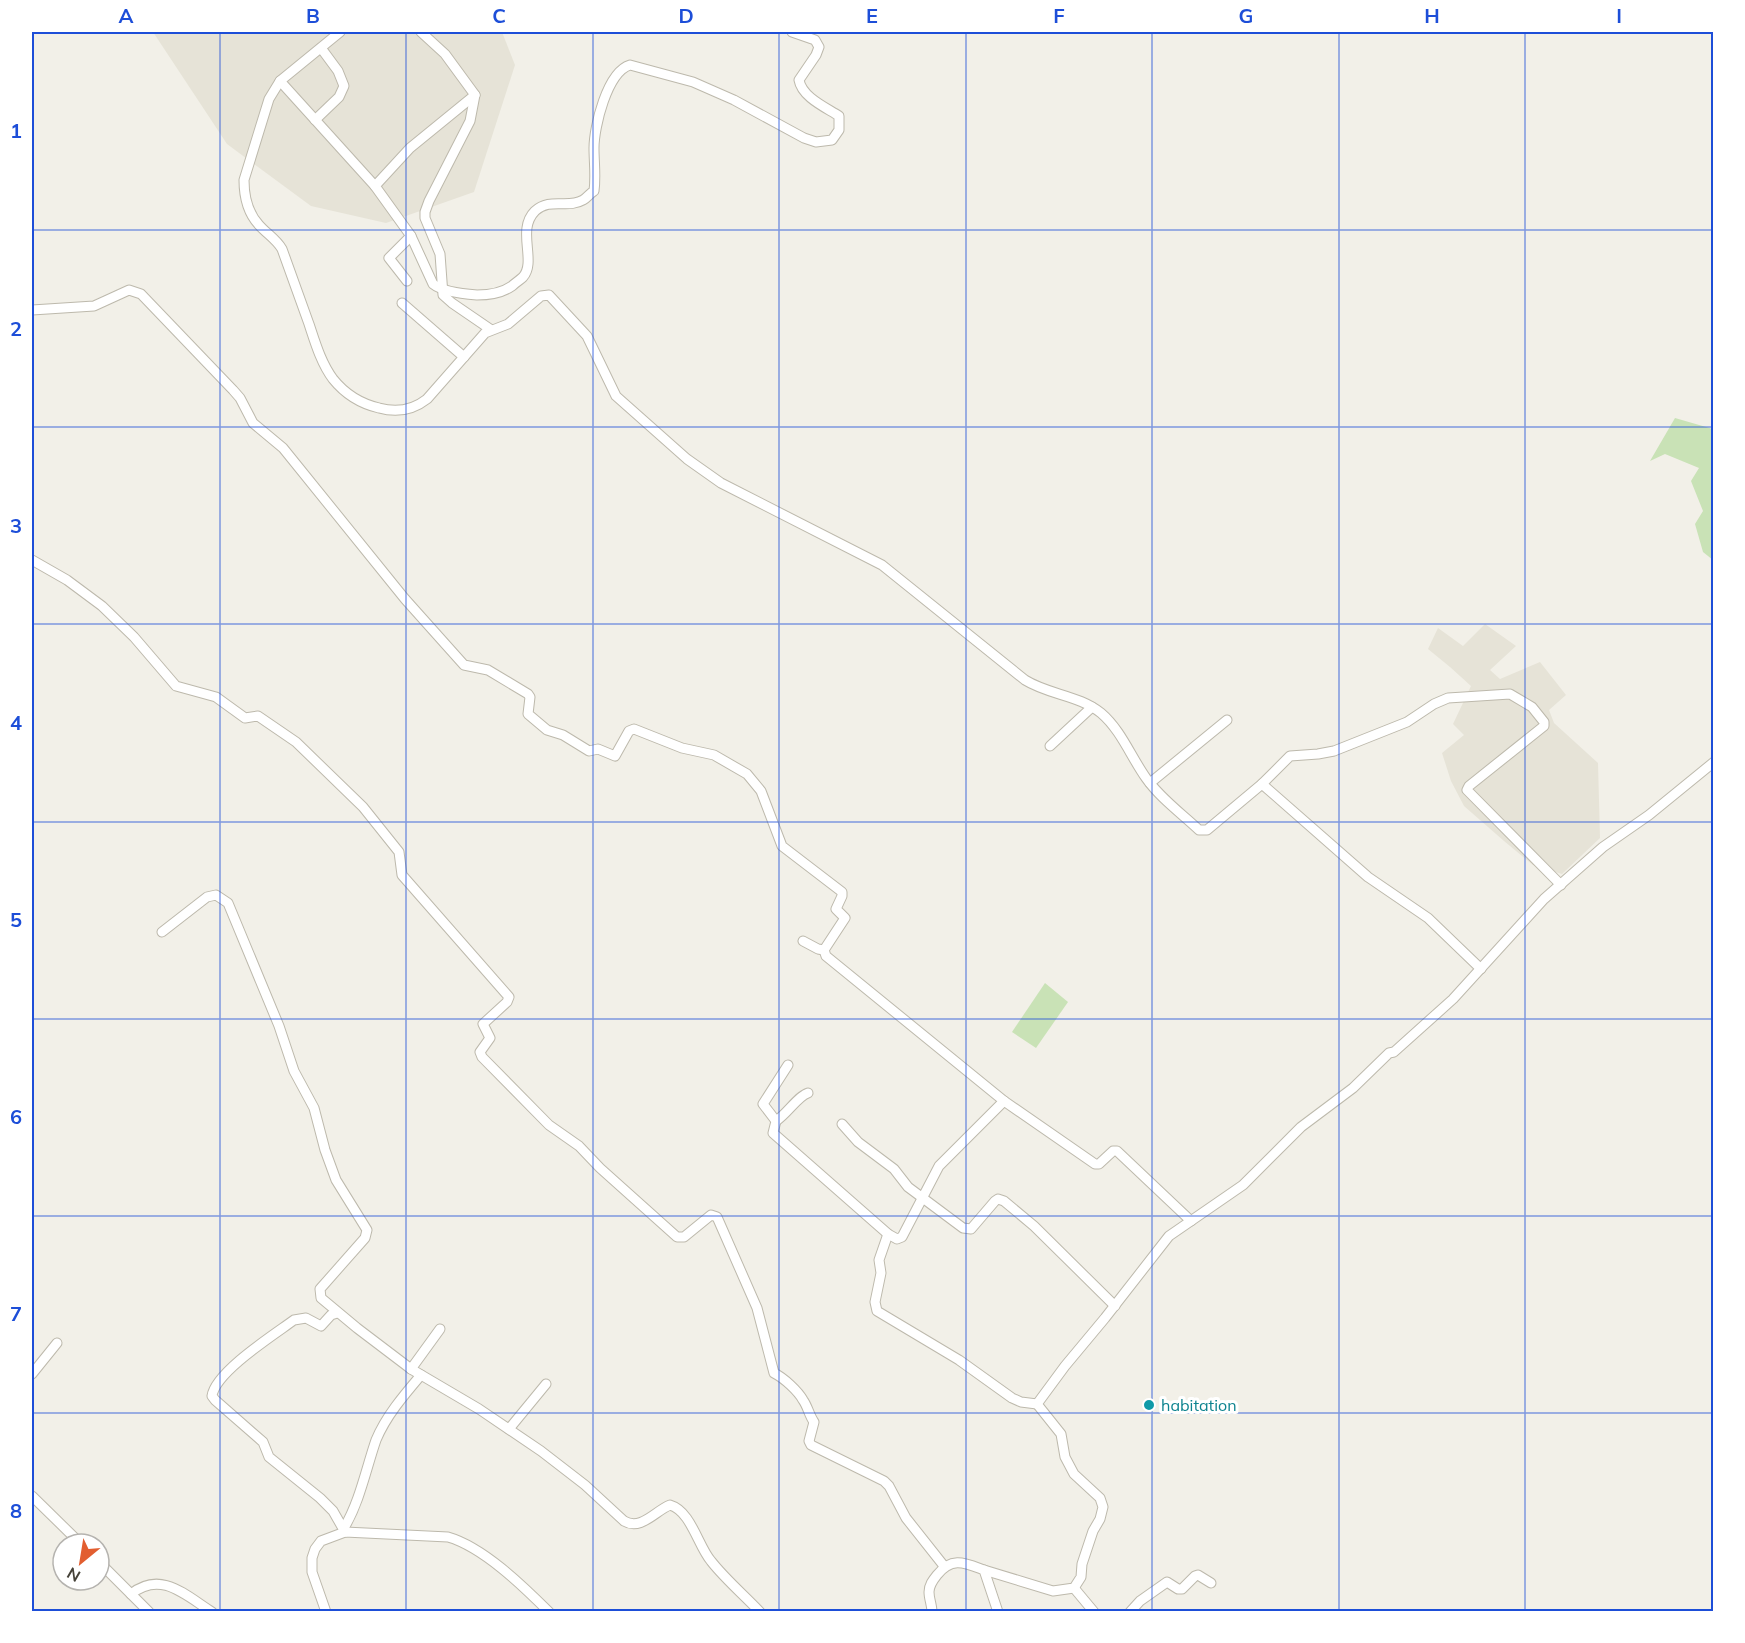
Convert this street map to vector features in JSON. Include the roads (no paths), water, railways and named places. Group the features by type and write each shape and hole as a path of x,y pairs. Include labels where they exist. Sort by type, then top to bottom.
{"street":[{"path":"340,32 280,81 269,99 245,172 244,192 254,219 278,242 282,249 318,350 333,379 350,395 370,406 395,411 410,409 427,399 490,329 508,324 541,296 549,295 587,336 616,396 696,466 721,483 882,565 1025,680 1035,686 1073,698 1092,707 1115,729 1150,783 1203,831 1215,824 1262,784 1290,756 1334,751 1412,720 1439,701 1510,694 1532,707 1544,722 1544,726 1467,790 1561,885"},
{"path":"421,32 445,54 475,95 470,122 425,212 440,254 441,288 443,295 452,303 490,329"},
{"path":"280,81 375,186 411,237 433,284 466,294 487,295 508,289 524,277 527,264 526,231 530,217 537,209 549,203 572,204 583,200 594,191 596,176 594,146 598,122 610,84 620,69 625,66 630,65 693,82 734,100 804,138 816,142 832,140 839,130 839,116 808,95 800,87 799,80 819,47 815,40 792,32"},
{"path":"315,120 339,97 344,86 338,71 321,48"},
{"path":"375,186 410,148 475,95"},
{"path":"407,281 389,258 411,237"},
{"path":"32,310 94,306 129,290 141,294 240,398 254,423 283,448 405,599 464,665 488,670 528,694 530,698 527,713 529,715 549,731 563,735 589,751 598,749 615,756 629,731 634,729 682,748 714,755 747,774 762,791 782,846 842,892 836,909 845,918 824,950"},
{"path":"402,303 464,357"},
{"path":"32,560 67,580 102,606 134,637 176,686 216,697 245,718 258,716 277,728 309,753 363,807 399,852 402,875 509,997 507,1002 483,1024 490,1038 480,1052 482,1057 549,1125 579,1146 602,1170 677,1237 684,1237 711,1215 717,1217 759,1313 774,1373 780,1376 803,1400 814,1422 809,1441 884,1481 906,1518 944,1566"},
{"path":"1050,746 1092,707"},
{"path":"1150,783 1227,720"},
{"path":"1037,1404 1169,1236 1243,1185 1301,1127 1353,1088 1389,1053 1394,1052 1453,999 1544,899 1602,848 1649,815 1713,762"},
{"path":"1262,784 1362,872 1428,918 1481,969"},
{"path":"162,932 207,897 216,895 228,903 279,1026 294,1071 314,1108 336,1180 368,1230 365,1238 319,1292 321,1298 337,1313 411,1369 509,1429 585,1485 630,1525 641,1523 670,1505 677,1508 697,1534 711,1562 760,1611"},
{"path":"803,941 814,948 824,950"},
{"path":"824,950 826,956 1004,1101 1095,1164 1099,1164 1113,1151 1117,1151 1191,1221"},
{"path":"776,1121 763,1104 788,1065"},
{"path":"808,1093 801,1096 790,1110 776,1121 772,1131 888,1234 897,1239 902,1237 920,1198 943,1161 1004,1101"},
{"path":"842,1124 858,1142 892,1167 920,1198 963,1228 968,1230 995,1201 1000,1199 1004,1201 1034,1226 1115,1306"},
{"path":"888,1234 879,1260 881,1273 875,1302 878,1311 950,1355 1017,1401 1037,1404 1061,1434 1065,1457 1074,1474 1100,1498 1103,1508 1082,1564 1081,1577 1074,1588 1053,1591 968,1563 957,1563 944,1566 930,1586 932,1611"},
{"path":"337,1313 331,1315 321,1326 306,1318 294,1320 236,1363 215,1387 212,1396 263,1442 269,1457 320,1498 345,1530"},
{"path":"411,1369 440,1329"},
{"path":"32,1374 57,1343"},
{"path":"345,1530 377,1438 395,1406 421,1375"},
{"path":"509,1429 546,1384"},
{"path":"32,1496 69,1532"},
{"path":"326,1611 312,1572 312,1558 321,1541 345,1530 448,1537 460,1540 474,1548 512,1578 549,1611"},
{"path":"984,1570 998,1611"},
{"path":"111,1574 149,1611"},
{"path":"1130,1611 1166,1582 1182,1589 1195,1575 1198,1575 1211,1583"},
{"path":"132,1594 139,1587 150,1583 160,1583 170,1586 212,1611"},
{"path":"1074,1588 1094,1611"}],"place":[{"name":"habitation","path":"1149,1405"}]}
